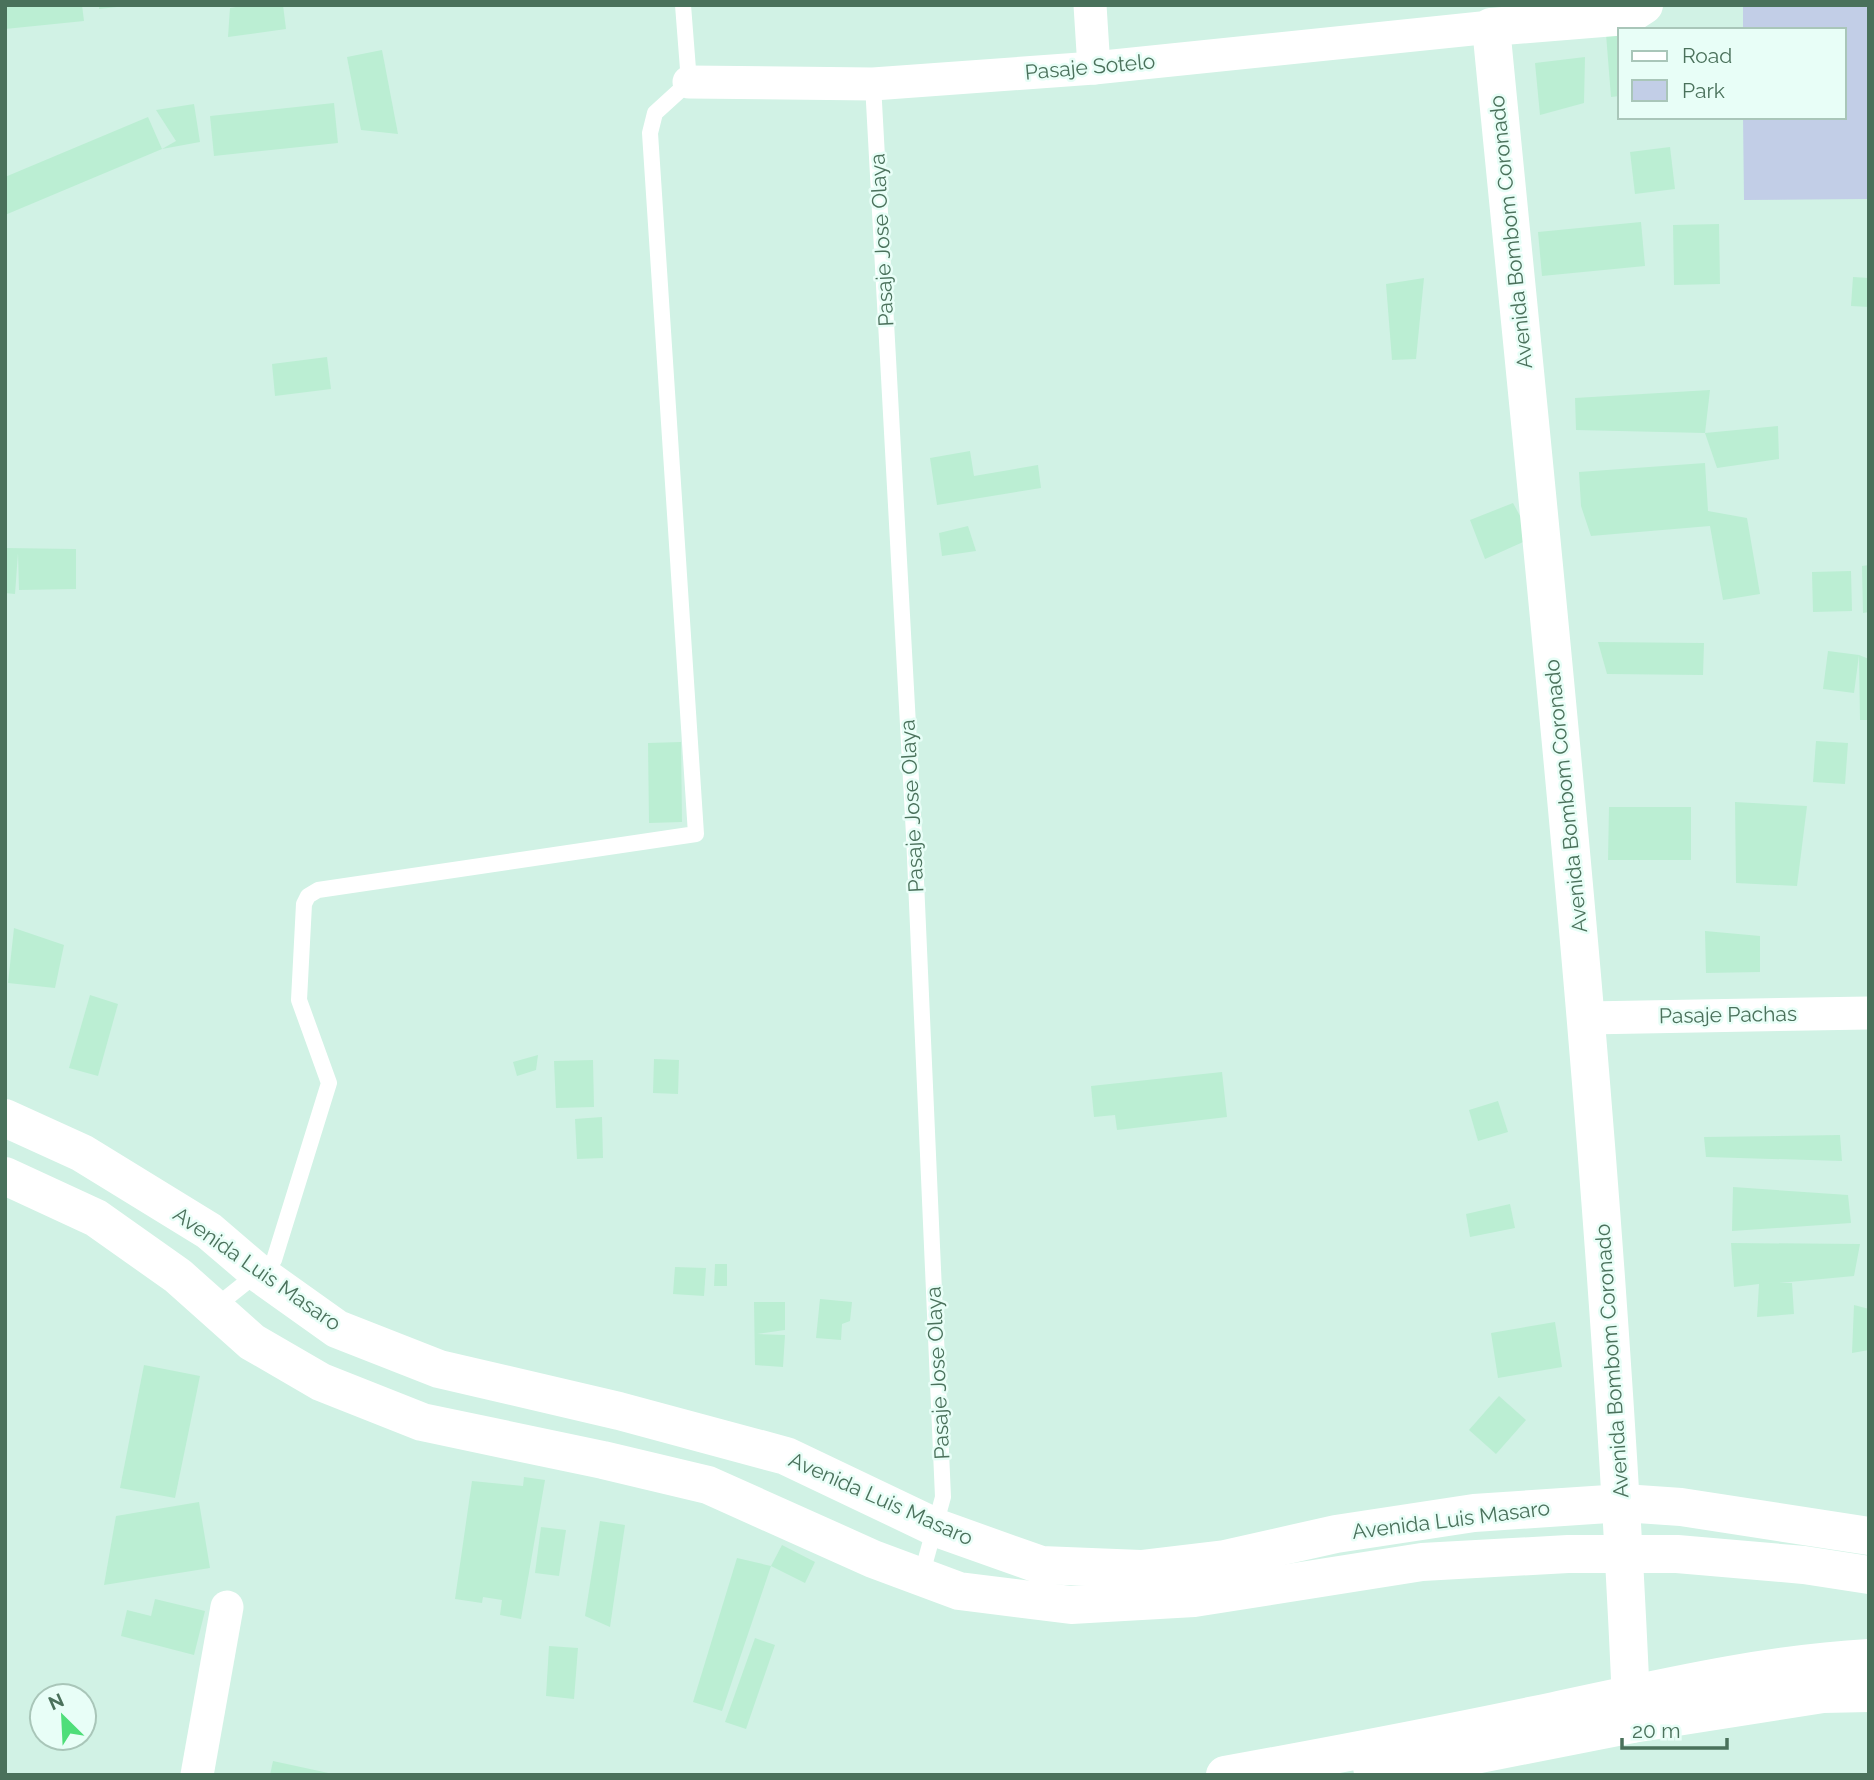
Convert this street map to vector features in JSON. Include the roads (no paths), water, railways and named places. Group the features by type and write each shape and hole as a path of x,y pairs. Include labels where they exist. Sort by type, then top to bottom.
{"main road":[{"path":"1490,27 1627,16 1644,5"},
{"name":"Avenida Bombom Coronado","path":"1490,27 1587,1018 1623,1503 1632,1709"},
{"name":"Avenida Luis Masaro","path":"5,1118 82,1153 209,1231 257,1272 337,1329 439,1369 619,1410 786,1456 937,1528 1041,1565 1141,1569 1226,1559 1336,1534 1474,1513 1623,1503 1681,1507 1869,1536"},
{"name":"Avenida Luis Masaro","path":"5,1176 96,1218 178,1276 252,1342 321,1382 422,1422 603,1460 708,1486 873,1559 959,1591 1071,1605 1194,1598 1422,1562 1568,1554 1677,1555 1804,1565 1869,1574"},
{"path":"1632,1709 1693,1681 1826,1661 1869,1658"},
{"path":"1225,1775 1371,1766 1632,1709 1823,1694 1869,1693"}],"street":[{"path":"1090,5 1094,68"},
{"name":"Pasaje Sotelo","path":"689,82 873,84 1094,68 1490,27"},
{"name":"Pasaje Pachas","path":"1587,1018 1869,1013"},
{"path":"197,1775 228,1607"}],"lane":[{"path":"214,1308 274,1260 329,1083 299,1000 303,904 308,896 318,890 696,834 650,133 655,113 689,82 683,5"},
{"name":"Pasaje Jose Olaya","path":"873,84 919,945 943,1497 937,1528 921,1577"}]}
